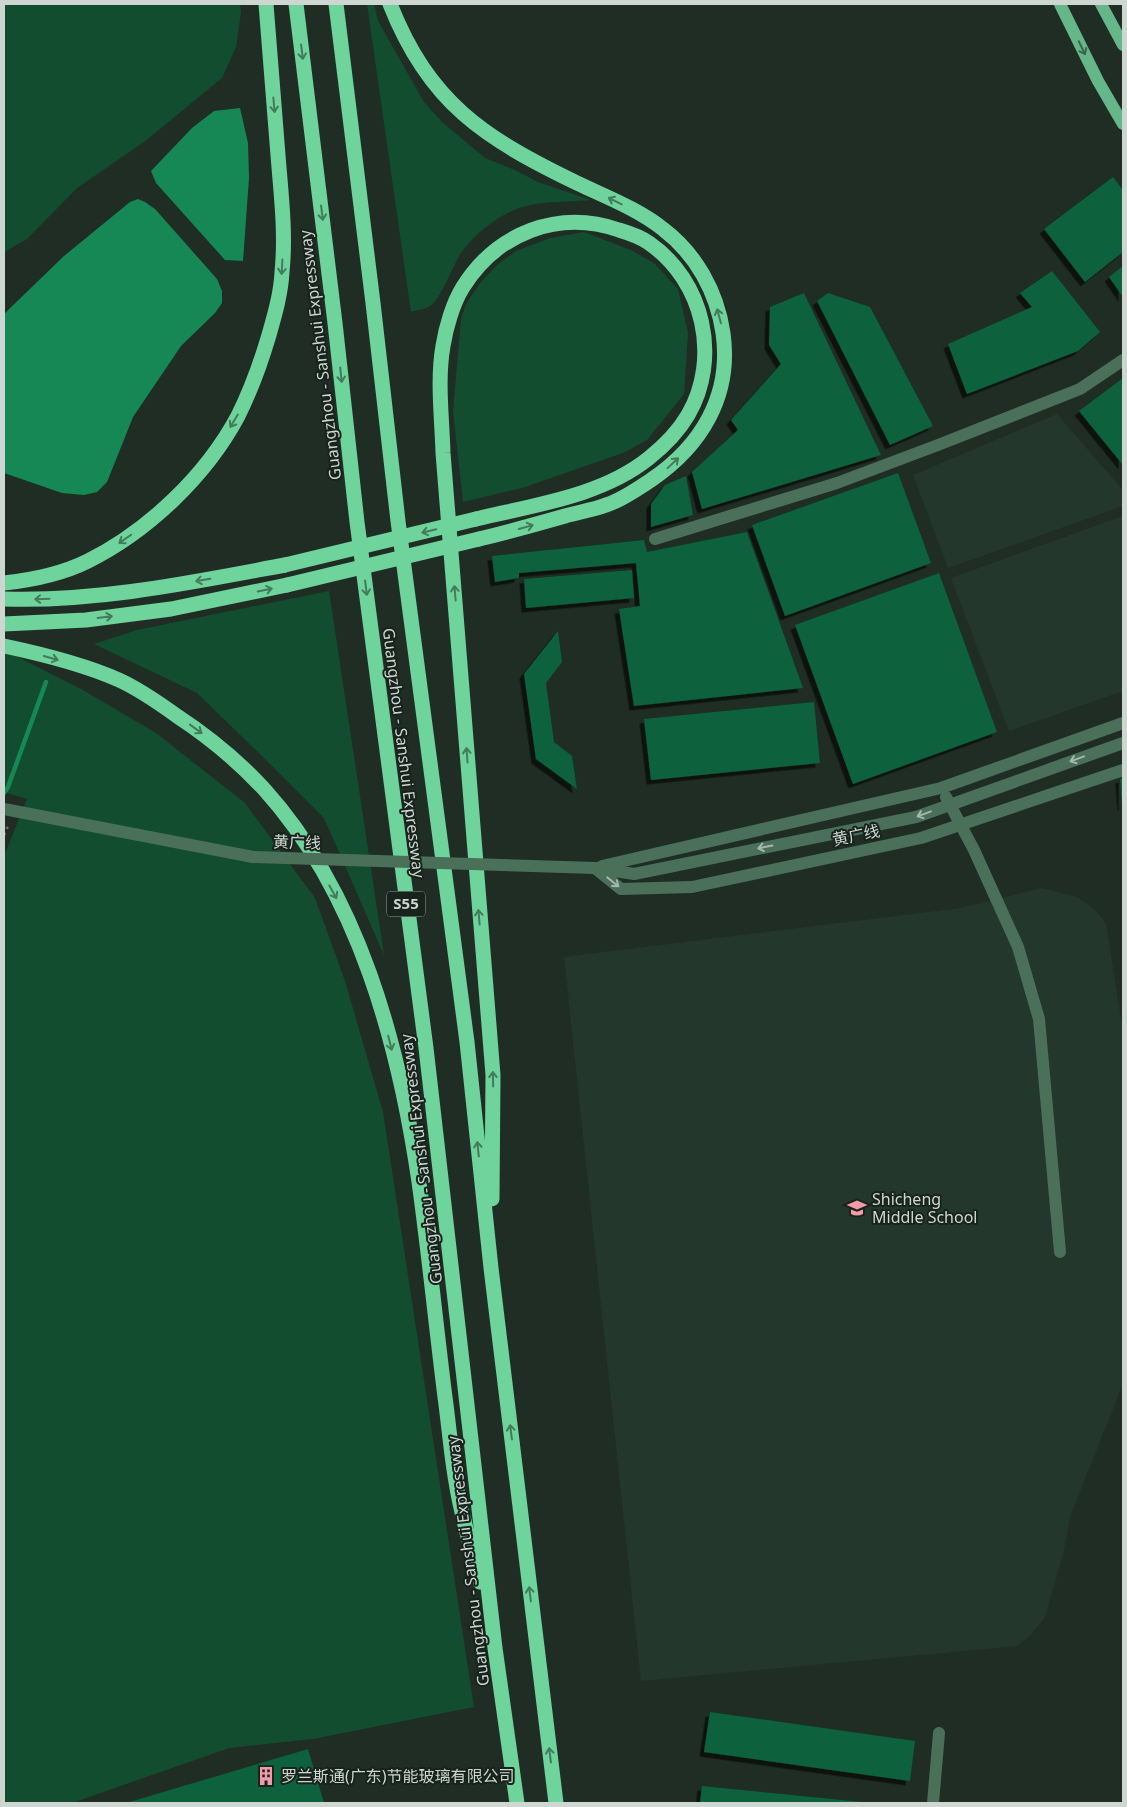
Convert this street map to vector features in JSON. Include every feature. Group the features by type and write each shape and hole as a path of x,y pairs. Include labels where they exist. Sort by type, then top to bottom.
{"highway":[{"path":"4,583 59,573 86,562 116,545 146,524 190,481 213,453 237,416 253,382 276,310 282,272 284,222 266,4"},
{"name":"Guangzhou - Sanshui Expressway","path":"296,4 334,313 357,522 427,1058 496,1648 517,1803"},
{"name":"Guangzhou - Sanshui Expressway","path":"336,4 374,304 398,521 467,1042 491,1268 556,1803"},
{"path":"4,624 86,620 171,609 287,585 479,539 608,505 640,488 667,469 691,446 707,422 717,401 725,348 721,319 710,288 698,266 683,246 663,228 633,210 519,154 472,122 451,103 432,81 401,31 390,4"},
{"path":"4,599 85,597 176,585 286,565 476,519 591,490 623,476 648,459 672,438 688,415 699,389 705,361 704,334 698,308 685,281 667,259 649,242 626,232 602,224 584,222 552,224 526,232 502,245 478,266 462,289 451,317 443,347 441,388 443,453 478,910 493,1075 491,1268"},
{"path":"4,646 24,650 120,680 199,730 232,757 264,790 296,831 321,869 342,908 364,958 381,1008 403,1094 419,1180 456,1483 496,1648"}],"main road":[{"path":"1060,4 1098,81 1123,124"},
{"path":"1101,4 1123,45"}],"street":[{"path":"655,539 837,484 1080,389 1123,360"},
{"path":"594,868 941,788 1123,723"},
{"name":"黄广线","path":"4,809 253,857 594,868 634,874 916,817 1123,743"},
{"name":"黄广线","path":"594,868 621,889 692,887 921,838 1123,770"},
{"path":"941,788 961,825 1018,947 1039,1019 1060,1252"},
{"path":"933,1803 939,1734"}],"shaded area":[{"path":"4,4 240,4 241,12 236,47 222,78 144,142 77,188 27,239 4,252"},
{"path":"367,4 374,4 378,21 424,102 442,122 485,158 538,182 591,200 525,206 498,219 480,232 465,247 434,302 428,307 411,312"},
{"path":"240,108 248,143 249,178 243,261 225,260 156,183 151,171 192,128 214,111"},
{"path":"138,199 155,209 217,279 222,291 222,303 215,313 181,346 133,417 107,482 97,492 84,495 62,493 4,473 4,314 64,256 130,202"},
{"path":"584,232 633,251 655,264 678,289 688,333 684,394 647,440 623,453 522,488 463,502 453,411 461,319 466,304 481,282 497,265 516,251 550,238"},
{"path":"1057,414 1123,490 1123,506 948,568 913,475"},
{"path":"1123,516 1123,691 1009,731 951,578"},
{"path":"329,591 384,955 324,818 197,693 94,644 137,630"},
{"path":"4,654 16,656 83,690 156,733 245,803 315,898 345,981 383,1112 474,1707 313,1739 229,1748 72,1803 4,1803 4,856 27,799 4,792"},
{"name":"Shicheng Middle School","path":"1042,888 1077,897 1093,908 1106,923 1123,1032 1123,1384 1071,1514 1063,1554 1045,1617 1030,1636 1017,1646 641,1681 564,957 961,908"}],"building":[{"path":"1113,177 1123,190 1123,252 1085,282 1044,229"},
{"path":"1123,266 1123,297 1109,277"},
{"path":"1052,271 1100,332 1078,351 967,394 948,344 1032,307 1020,293"},
{"path":"804,293 881,455 702,509 692,472 738,430 731,420 781,364 769,345 770,307"},
{"path":"828,293 870,307 933,426 890,445 817,301"},
{"path":"1123,378 1123,465 1079,411"},
{"path":"898,473 931,563 785,616 752,525"},
{"path":"686,476 693,515 651,527 651,504 665,485"},
{"path":"747,532 803,688 634,706 619,609 640,606 636,563 519,573 519,578 495,582 492,556 644,540 647,552"},
{"path":"632,570 634,598 526,608 524,579"},
{"path":"939,573 997,732 853,784 795,625"},
{"path":"558,631 562,662 546,683 554,742 572,756 577,789 536,759 524,674"},
{"path":"814,702 820,763 651,780 644,719"},
{"path":"1123,778 1123,806 1122,806 1120,779"},
{"path":"710,1712 915,1741 910,1781 704,1752"},
{"name":"罗兰斯通(广东)节能玻璃有限公司","path":"308,1749 324,1803 126,1803"},
{"path":"702,1786 862,1802 862,1803 700,1803"}],"waterway":[{"path":"4,793 8,787 46,682"}],"place":[{"name":"Shicheng Middle School","path":"857,1208"},
{"name":"罗兰斯通(广东)节能玻璃有限公司","path":"266,1776"}]}
